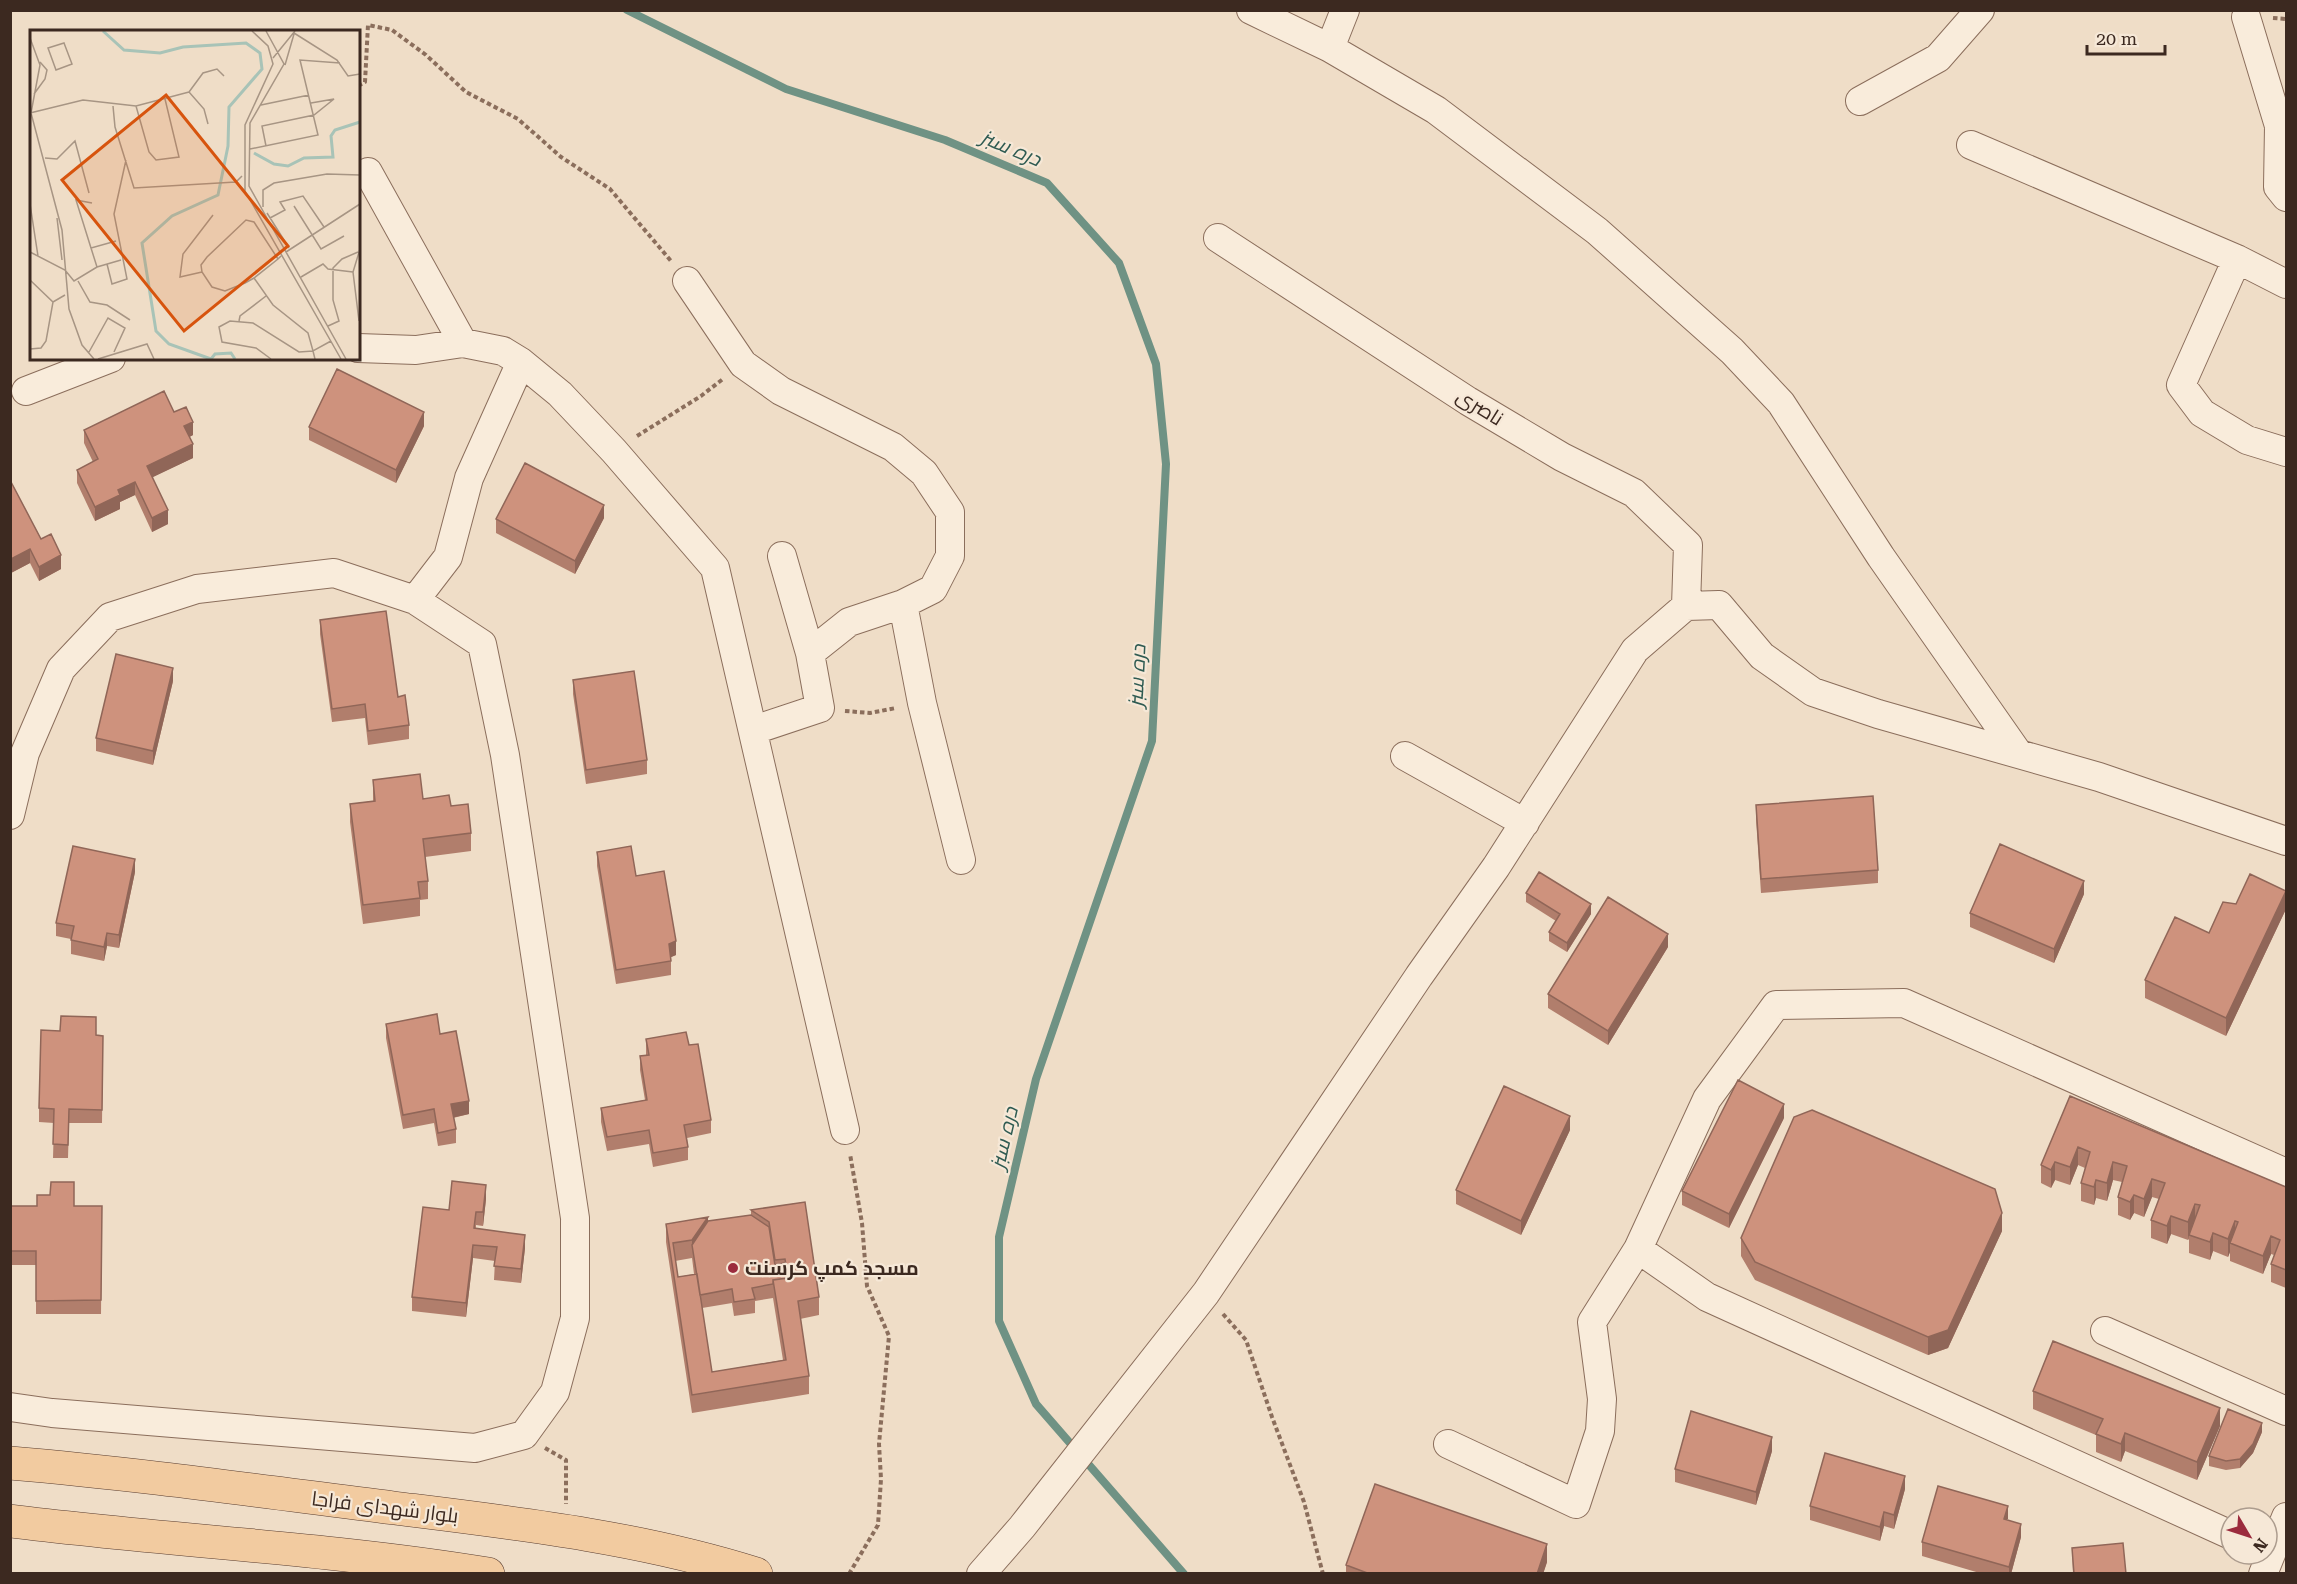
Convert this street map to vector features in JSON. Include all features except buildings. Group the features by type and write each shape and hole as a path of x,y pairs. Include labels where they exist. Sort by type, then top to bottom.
{"main road":[{"name":"بلوار شهدای فراجا","path":"10,1463 164,1479 566,1530 671,1552 756,1574"},
{"path":"10,1521 71,1529 406,1560 488,1574"}],"street":[{"path":"1251,10 1330,48 1436,110 1597,231 1732,351 1781,403 1881,557 2018,753"},
{"path":"1330,48 1345,10"},
{"path":"1860,101 1938,58 1980,10"},
{"path":"2246,17 2279,126 2278,187 2286,197"},
{"path":"1971,145 2237,259 2286,284"},
{"path":"368,172 463,343"},
{"name":"ناصری","path":"1218,238 1468,401 1562,457 1634,493 1688,545 1686,606"},
{"path":"2237,259 2181,385 2202,413 2247,440 2286,452"},
{"path":"687,280 743,364 781,391 893,447 924,473 950,512 950,556 933,589 903,604 849,622 810,653"},
{"path":"360,348 416,350 463,343 503,351 521,362 560,394 614,451 715,568 845,1130"},
{"path":"26,391 106,360"},
{"path":"416,600 448,557 469,478 521,362"},
{"path":"754,730 820,708 810,653 782,556"},
{"path":"10,815 25,753 62,669 110,617 197,589 334,573 416,600 482,644 505,755 575,1218 575,1318 555,1392 524,1435 475,1448 64,1414 10,1407"},
{"path":"903,604 922,703 961,860"},
{"path":"981,1574 1022,1527 1206,1293 1525,823 1635,650 1686,606 1719,605 1762,656 1813,692 1878,714 2099,777 2286,841"},
{"path":"1406,756 1525,823"},
{"path":"1448,1444 1576,1504 1600,1431 1602,1399 1592,1322 1638,1249 1707,1099 1776,1005 1904,1003 2286,1173"},
{"path":"1638,1249 1707,1297 2219,1530"},
{"path":"2105,1331 2286,1411"},
{"path":"2279,1533 2286,1517"}],"path":[{"path":"360,85 365,82 368,25 392,30 426,55 466,92 518,119 561,157 610,189 687,280"},
{"path":"614,451 701,396 743,364"},
{"path":"820,708 870,713 922,703"},
{"path":"845,1130 862,1223 867,1286 889,1336 879,1444 881,1479 878,1525 849,1574"},
{"path":"1206,1293 1245,1340 1304,1502 1323,1574"},
{"path":"524,1435 566,1460 566,1530"}],"waterway":[{"name":"دره سبز","path":"627,10 786,89 945,140 1047,183 1119,263 1156,364 1166,464 1152,741 1036,1079 999,1237 999,1321 1036,1404 1184,1574"}],"place":[{"name":"مسجد کمپ کرسنت","path":"733,1268"}]}
